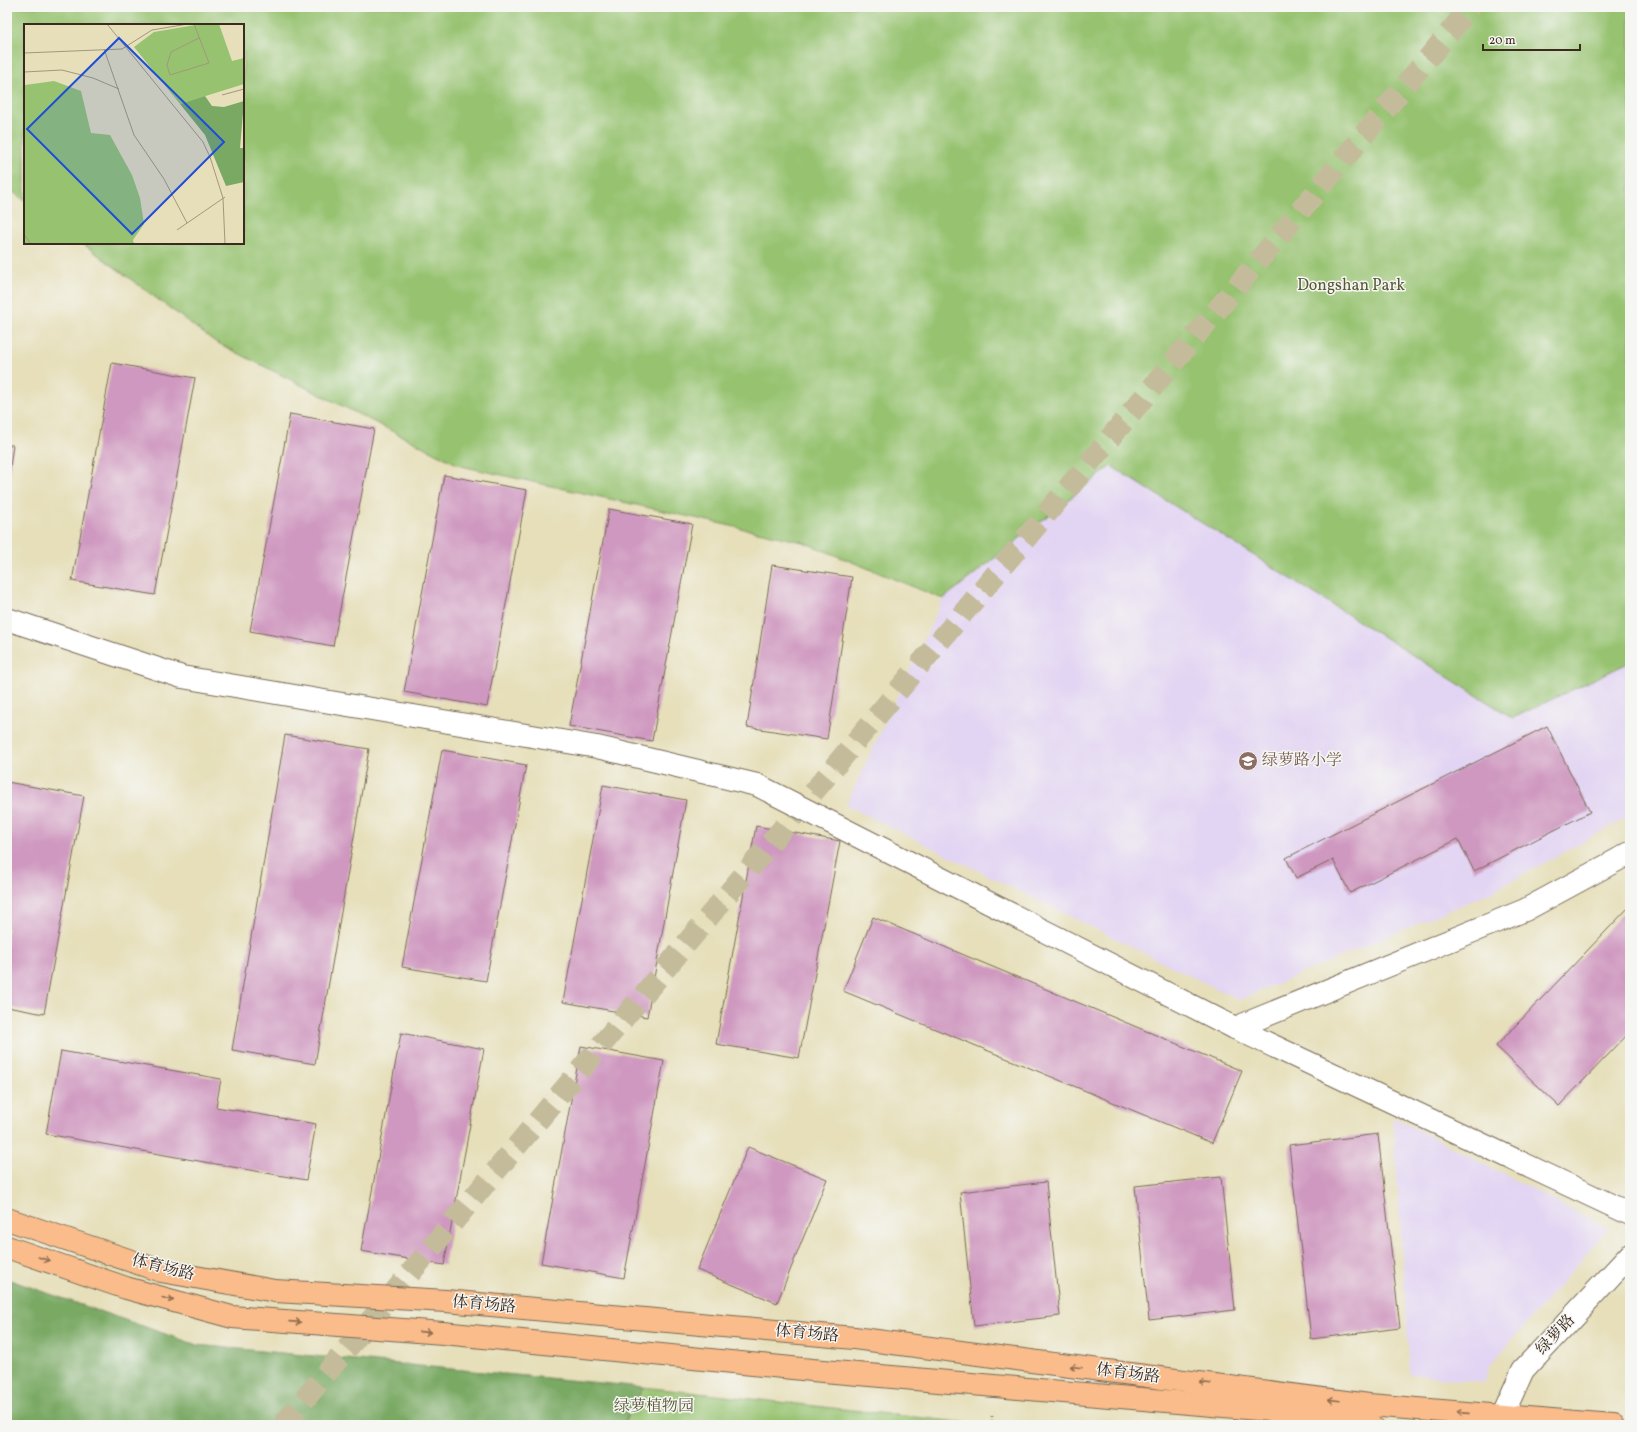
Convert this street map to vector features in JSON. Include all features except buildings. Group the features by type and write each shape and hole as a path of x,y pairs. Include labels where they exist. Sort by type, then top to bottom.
{"main road":[{"name":"体育场路","path":"7,1219 161,1271 275,1291 446,1301 854,1338 1369,1405 1500,1420 1614,1425"},
{"name":"体育场路","path":"7,1247 126,1288 232,1317 443,1333 812,1370 1280,1411 1371,1425"}],"street":[{"path":"7,619 182,677 597,748 757,785 1235,1028 1630,1214"},
{"path":"1235,1028 1525,910 1630,853"},
{"name":"绿萝路","path":"1500,1420 1524,1370 1630,1255"}],"shaded area":[{"name":"绿萝路小学","path":"1111,466 1513,718 1630,662 1630,816 1489,893 1239,1000 846,805 943,599"},
{"path":"1393,1117 1609,1229 1490,1365 1484,1383 1410,1374"}],"green space":[{"name":"Dongshan Park","path":"7,7 1630,7 1630,662 1513,718 1111,466 943,599 803,542 461,466 214,341 83,244 244,244 244,24 24,24 24,200 7,187"},
{"path":"7,1279 197,1345 643,1387 623,1425 7,1425"},
{"name":"绿萝植物园","path":"643,1387 987,1425 623,1425"}],"tunnel":[{"path":"283,1425 1471,7"}],"place":[{"name":"绿萝路小学","path":"1248,761"}]}
